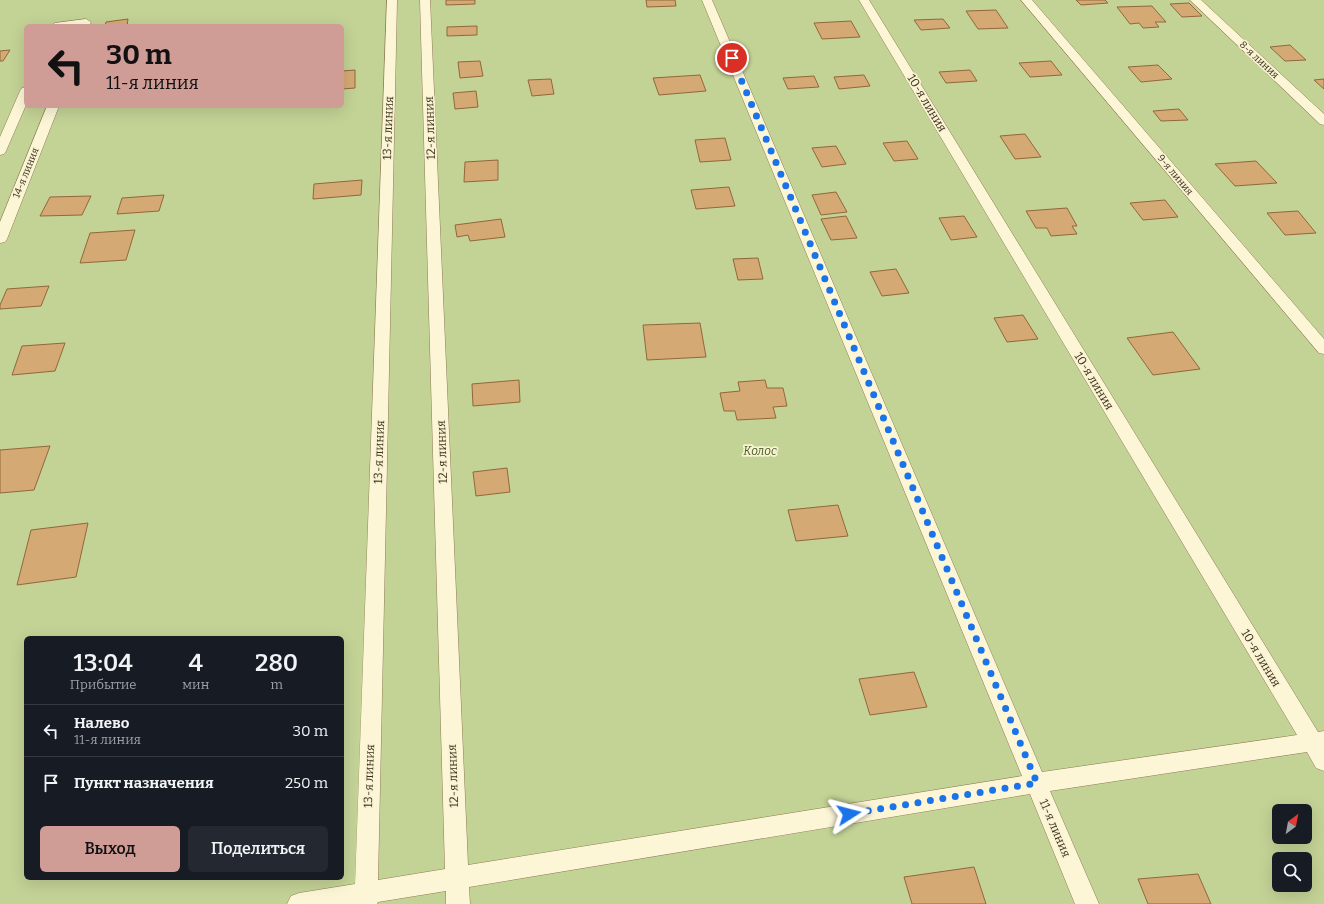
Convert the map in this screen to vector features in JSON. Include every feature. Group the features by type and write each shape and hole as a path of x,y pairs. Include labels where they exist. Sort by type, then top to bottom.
{"lane":[{"name":"13-я линия","path":"366,899 392,0"},
{"name":"12-я линия","path":"425,0 458,904"},
{"name":"11-я линия","path":"708,0 1087,904"},
{"name":"10-я линия","path":"864,0 1318,741 1324,761"},
{"name":"9-я линия","path":"1026,0 1324,350"},
{"name":"8-я линия","path":"1195,0 1324,120"},
{"path":"70,24 86,22 85,24"},
{"path":"0,151 24,97"},
{"name":"14-я линия","path":"0,240 52,108"},
{"path":"299,904 366,899 457,879 1037,783 1318,741"}],"green space":[{"name":"Колос","path":"0,0 1324,0 1324,904 0,904"}],"building":[{"path":"446,0 475,0 475,4 446,5"},
{"path":"646,0 675,0 676,6 647,7"},
{"path":"1076,0 1105,0 1108,3 1081,5"},
{"path":"1189,3 1202,16 1182,17 1170,4"},
{"path":"1152,6 1166,22 1155,22 1159,27 1143,28 1139,23 1130,24 1117,7"},
{"path":"996,10 1008,28 978,29 966,11"},
{"path":"128,19 127,24 106,24 106,22"},
{"path":"943,19 950,28 921,30 914,20"},
{"path":"851,21 860,37 822,39 814,23"},
{"path":"477,26 477,35 447,36 447,27"},
{"path":"1290,45 1306,60 1285,61 1270,47"},
{"path":"10,50 3,61 0,61 0,51"},
{"path":"480,61 483,76 460,78 458,62"},
{"path":"1051,61 1062,75 1030,77 1019,63"},
{"path":"1158,65 1172,79 1141,82 1128,67"},
{"path":"355,70 355,88 344,89 344,71"},
{"path":"970,70 977,81 946,83 939,72"},
{"path":"700,75 706,91 659,95 653,78"},
{"path":"864,75 870,86 839,89 834,77"},
{"path":"814,76 819,87 788,89 783,78"},
{"path":"551,79 554,94 532,96 528,80"},
{"path":"1324,79 1324,89 1314,80"},
{"path":"476,91 478,107 455,109 453,93"},
{"path":"1179,109 1188,120 1161,121 1153,111"},
{"path":"1025,134 1041,157 1015,159 1000,136"},
{"path":"725,138 731,160 700,162 695,140"},
{"path":"907,141 918,159 894,161 883,143"},
{"path":"836,146 846,164 822,167 812,148"},
{"path":"498,160 498,180 464,182 465,162"},
{"path":"1256,161 1277,183 1235,186 1215,164"},
{"path":"362,180 361,195 313,199 314,184"},
{"path":"729,187 735,206 696,209 691,190"},
{"path":"836,192 847,212 821,215 812,195"},
{"path":"164,195 159,211 117,214 122,198"},
{"path":"91,196 82,215 40,216 50,197"},
{"path":"1165,200 1178,217 1143,220 1130,203"},
{"path":"1067,208 1077,226 1072,226 1077,234 1051,236 1047,228 1036,228 1026,211"},
{"path":"1298,211 1316,233 1285,235 1267,213"},
{"path":"846,216 857,238 831,240 821,219"},
{"path":"964,216 977,237 951,240 939,218"},
{"path":"501,219 505,237 470,241 468,235 457,237 455,225"},
{"path":"135,230 126,260 80,263 90,233"},
{"path":"758,258 763,279 738,280 733,259"},
{"path":"896,269 909,293 882,296 870,272"},
{"path":"49,286 41,306 0,309 0,305 7,289"},
{"path":"1023,315 1038,339 1007,342 994,318"},
{"path":"700,323 706,357 647,360 643,325"},
{"path":"1173,332 1200,369 1153,375 1127,338"},
{"path":"65,343 55,371 12,375 22,346"},
{"path":"519,380 520,402 473,406 472,384"},
{"path":"765,380 767,388 783,388 787,406 773,407 776,418 737,420 735,411 724,411 720,393 740,391 738,382"},
{"path":"50,446 34,490 0,493 0,450"},
{"path":"507,468 510,492 476,496 473,472"},
{"path":"838,505 848,536 796,541 788,510"},
{"path":"88,523 76,577 17,585 31,530"},
{"path":"914,672 927,707 870,715 859,679"},
{"path":"974,867 986,904 912,904 904,877"},
{"path":"1198,874 1211,904 1148,904 1138,879"}],"route":[{"path":"732,58 1037,783 849,814"}]}
